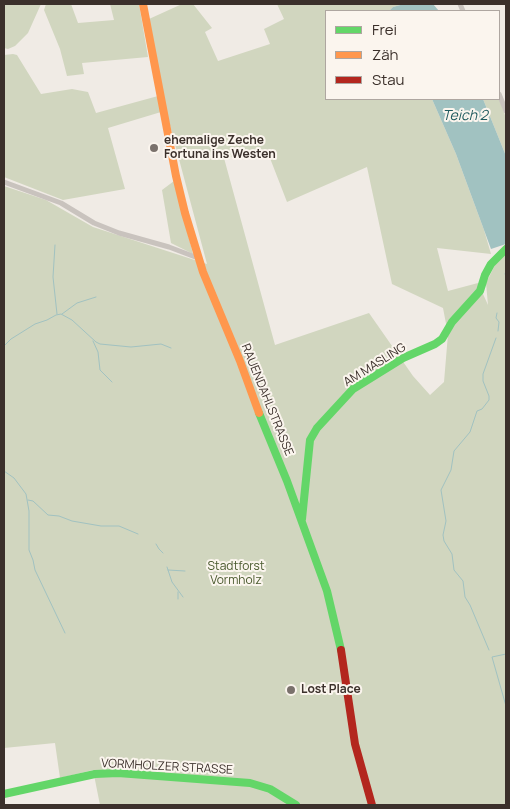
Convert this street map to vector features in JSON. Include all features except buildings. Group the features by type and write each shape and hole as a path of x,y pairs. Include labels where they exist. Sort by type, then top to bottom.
{"street":[{"name":"RAUENDAHLSTRASSE","path":"143,4 176,176 198,258 240,361 256,407 288,481 324,584 335,619 340,644 355,744 372,805"},
{"path":"500,96 506,111"},
{"path":"4,182 61,203 90,220 113,230 198,258"},
{"name":"AM MASLING","path":"302,523 310,440 317,428 353,389 404,358 435,344 442,338 452,322 468,307 480,291 491,264 506,249"},
{"name":"VORMHOLZER STRASSE","path":"4,794 95,774 118,773 250,783 270,789 296,805"}],"green space":[{"path":"4,4 41,4 28,33 15,46 8,49 4,48"},
{"path":"46,4 71,4 78,23 114,20 110,4 139,4 148,57 82,63 84,74 67,76 60,49 44,10"},
{"name":"Stadtforst Vormholz","path":"182,4 193,4 212,28 205,32 218,61 270,44 264,29 284,19 277,4 404,4 393,7 390,10 325,10 325,100 432,100 456,154 491,254 437,248 448,291 478,283 488,305 486,283 496,263 506,252 506,805 100,805 93,770 60,778 55,743 4,748 4,186 46,200 93,227 207,264 168,118 149,19","holes":["268,153 287,202 367,167 392,284 443,308 448,334 444,382 430,395 413,376 369,313 275,345 224,158"]},
{"path":"4,55 17,55 41,94 72,89 88,92 96,113 158,96 161,112 108,128 125,189 63,200 4,177"},
{"path":"483,100 499,100 502,106 506,118 506,156"},
{"path":"174,181 193,254 171,243 162,190"}],"water":[{"path":"404,4 433,4 438,10 390,10 393,7"},
{"name":"Teich 2","path":"432,100 483,100 506,156 506,244 491,249 456,154"}],"waterway":[{"path":"55,245 53,277 57,314"},
{"path":"62,314 77,303 96,297"},
{"path":"497,313 498,331"},
{"path":"4,346 11,339 35,324 61,314 72,320 100,344 131,347 161,344 171,348"},
{"path":"489,650 465,597 463,581 454,570 452,554 444,541 443,535 446,521 441,490 451,470 454,451 470,432 477,411 482,409 489,400 483,381 483,374 496,338"},
{"path":"93,341 98,352 100,370 112,382"},
{"path":"4,471 14,478 26,494 29,511 29,550 35,570 65,633"},
{"path":"28,500 33,501 48,515 101,526 119,526 138,534"},
{"path":"156,544 163,553"},
{"path":"167,567 172,582 183,597"},
{"path":"168,570 185,571"},
{"path":"178,592 178,599"},
{"path":"506,654 492,657 506,706"}],"traffic: fast":[{"path":"302,519 310,440 317,428 353,389 403,358 442,339 452,322 480,291 491,264 506,249"},
{"path":"259,413 287,481 327,591 341,650"},
{"path":"4,794 95,774 118,773 250,783 270,789 296,805"}],"traffic: slow":[{"path":"143,4 176,176 185,213 203,272 240,361 259,413"}],"traffic: jam":[{"path":"341,650 355,744 372,805"}],"place":[{"name":"ehemalige Zeche Fortuna ins Westen","path":"154,148"},
{"name":"Lost Place","path":"291,690"}]}
